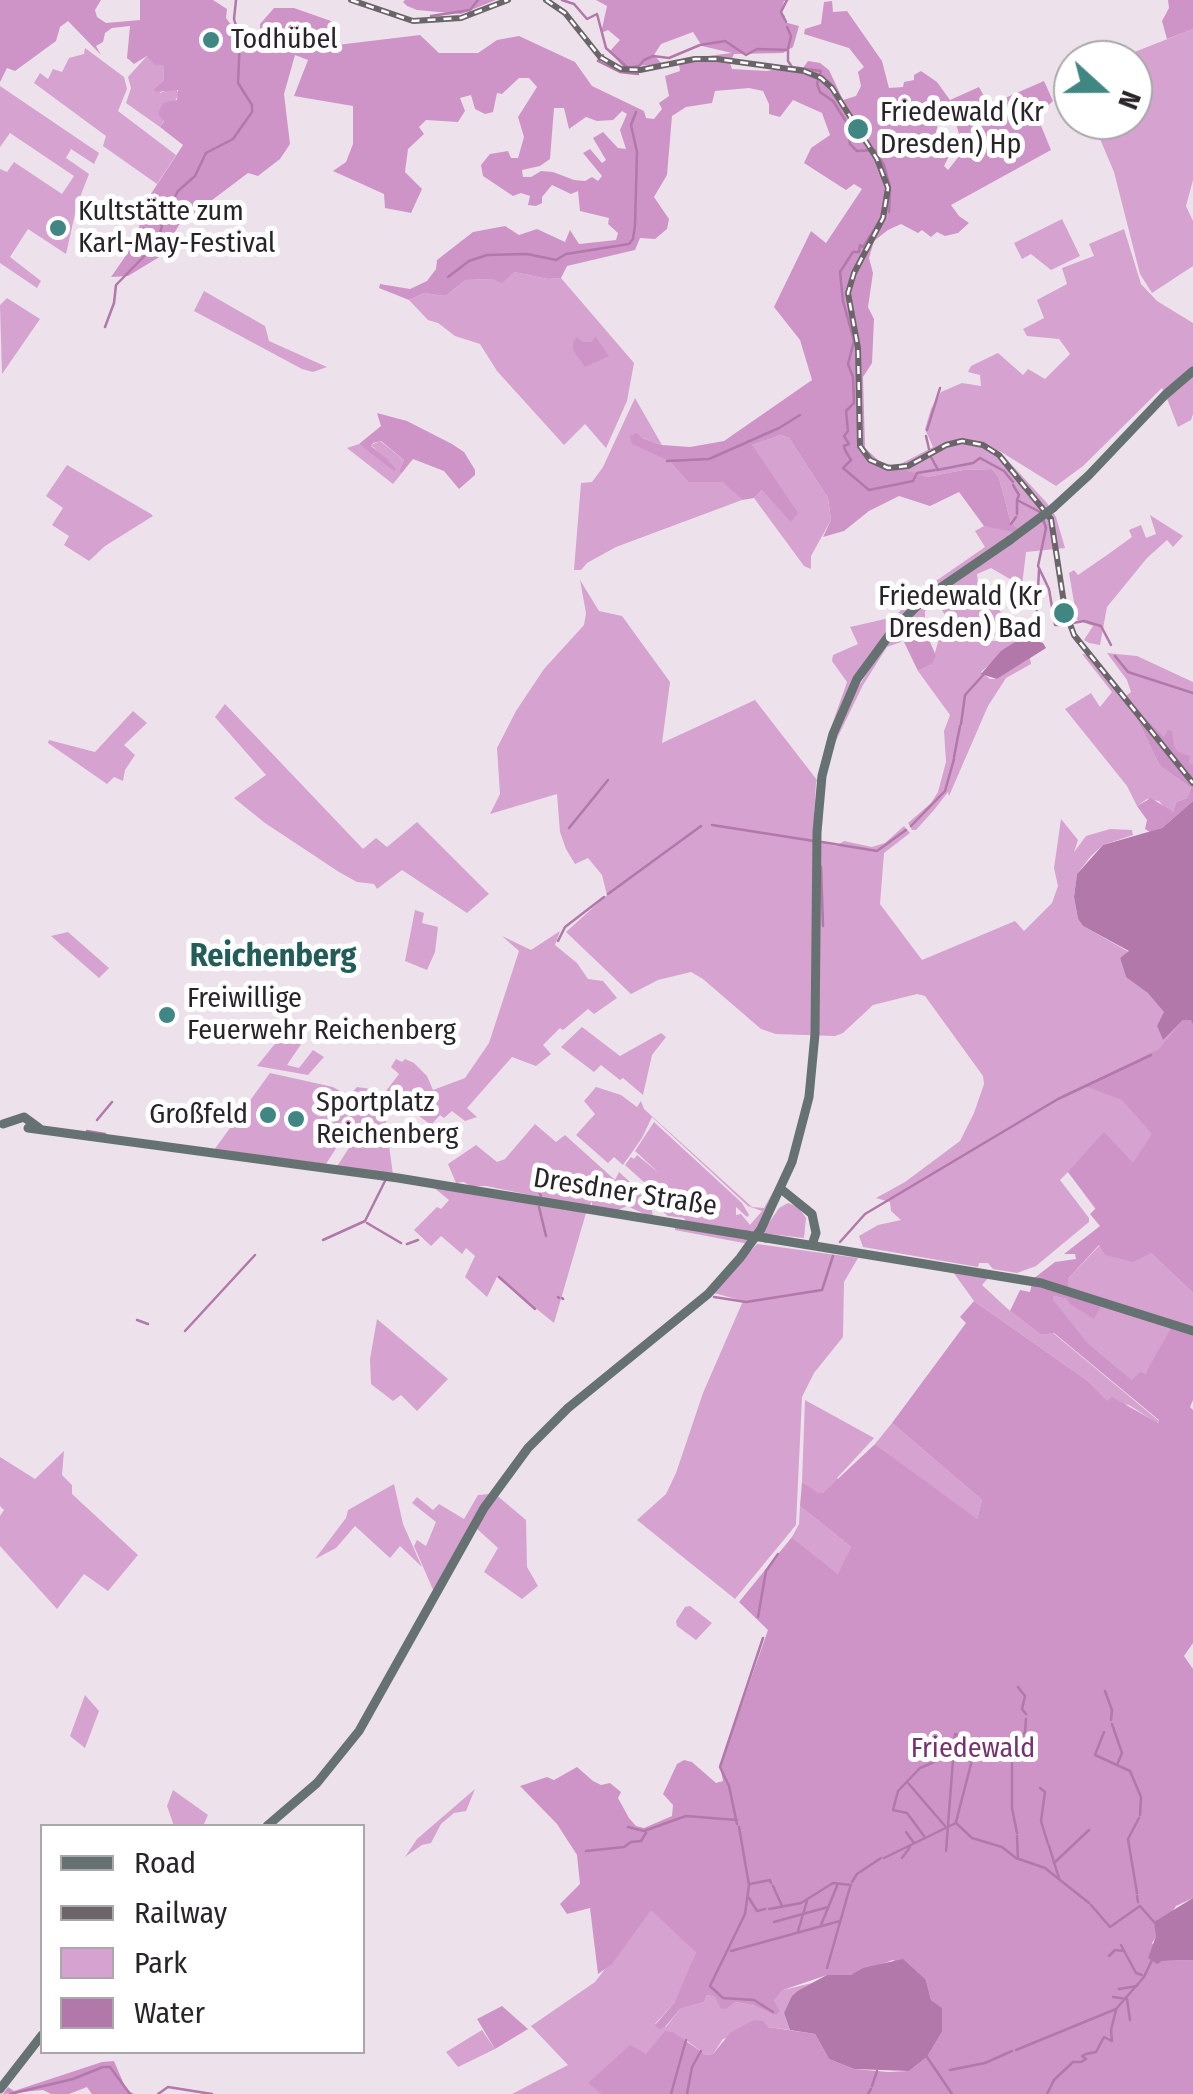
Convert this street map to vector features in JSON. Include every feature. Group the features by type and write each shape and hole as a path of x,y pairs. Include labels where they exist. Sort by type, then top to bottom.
{"main road":[{"path":"270,1824 317,1782 359,1731 484,1508 528,1448 568,1408 708,1294 740,1258 772,1208 804,1126 815,1034 816,842 826,756 857,679 887,636 924,599 1053,508 1164,394 1193,370"},
{"name":"Dresdner Straße","path":"2,1124 398,1178 1047,1284 1193,1331"},
{"path":"780,1192 810,1219 810,1245"},
{"path":"780,1192 809,1210 820,1242 834,1249"},
{"path":"772,1208 785,1200 792,1201"},
{"path":"810,1245 816,1233"},
{"path":"2,2087 40,2037"}],"green space":[{"path":"0,0 101,0 95,10 106,23 140,20 140,0 213,0 227,9 226,18 241,38 254,40 260,38 260,24 274,8 294,8 331,21 327,42 337,45 420,35 439,53 478,53 497,40 519,36 575,62 592,86 654,119 662,109 659,103 669,96 665,76 680,71 679,64 691,58 732,53 702,46 693,32 661,44 654,55 662,64 623,67 610,51 620,40 608,30 601,33 607,6 596,0 790,0 784,1 781,14 785,16 784,22 799,26 793,47 783,53 734,54 732,69 767,71 803,68 808,61 820,63 829,70 843,100 856,96 861,86 858,72 864,67 849,48 804,34 805,29 821,24 824,2 832,1 833,12 847,11 882,61 889,88 903,87 904,82 914,80 914,75 921,71 937,82 950,100 979,87 989,105 1044,81 1053,101 1037,116 1051,150 951,205 969,223 958,233 945,236 937,232 931,237 901,224 874,241 869,258 873,273 868,307 874,319 872,363 863,377 865,448 879,461 927,477 992,469 999,478 1011,523 1018,529 1014,532 984,526 959,492 930,506 899,496 869,511 844,531 823,537 831,520 828,498 789,438 781,435 752,445 798,513 791,522 762,490 754,498 742,500 723,482 688,482 670,462 632,444 630,436 637,433 662,445 690,447 724,441 812,380 800,340 774,307 811,231 826,243 862,189 854,184 846,190 804,163 811,148 830,135 822,113 793,100 780,117 769,114 763,91 715,91 712,103 686,107 672,116 667,175 654,197 669,219 667,229 655,239 640,238 635,250 567,266 561,278 514,272 502,283 493,279 466,280 445,296 424,293 409,300 379,288 380,284 410,289 427,281 437,260 473,232 505,226 519,235 537,229 565,242 570,230 579,244 616,240 618,233 608,224 609,218 580,211 578,191 571,194 552,185 542,203 528,205 530,196 513,196 483,176 481,165 490,154 508,151 511,158 518,158 524,137 518,117 537,87 529,78 519,78 502,94 497,93 493,112 485,114 475,109 471,95 460,98 465,111 458,122 426,120 419,127 424,134 408,149 405,172 422,189 411,213 385,208 384,194 333,171 346,162 353,144 353,106 294,96 308,60 295,55 284,94 290,144 280,159 258,176 248,173 179,225 161,256 128,276 111,277 138,238 141,209 183,145 160,127 164,121 158,114 163,103 177,100 178,90 156,92 154,89 164,81 163,65 155,65 147,56 134,64 127,58 130,26 105,33 103,42 96,46 101,55 68,21 60,27 56,41 15,71 7,68 0,82","holes":["554,108 564,108 569,129 586,117 613,120 622,111 627,114 620,130 626,149 618,148 603,132 593,138 606,160 602,163 590,149 583,153 602,176 598,181 592,177 574,180 541,171 523,177 522,170 550,159","952,111 964,150 948,170 944,166 948,158 933,115"]},
{"path":"405,0 496,0 461,14 417,10 407,6"},
{"path":"1168,0 1193,0 1193,29 1167,39 1162,21 1169,8"},
{"path":"1193,29 1193,180 1186,206 1193,221 1193,266 1152,293 1140,274 1114,172 1100,140 1153,140 1153,45"},
{"path":"85,48 124,77 127,89 118,111 176,155 157,184 103,146 106,136 34,83 40,73 48,79 53,69 62,72 69,58 84,54"},
{"path":"147,56 163,65 160,93 175,87 179,94 160,127 126,103 131,88 128,77"},
{"path":"0,86 99,153 94,164 71,149 66,158 89,174 66,254 28,229 10,257 41,281 37,288 0,263 0,169 7,172 14,162 62,194 74,176 10,133 0,147"},
{"path":"1062,219 1080,256 1051,270 1031,254 1022,259 1014,243"},
{"path":"1124,229 1141,284 1157,301 1193,323 1193,368 1164,392 1162,388 1083,466 1056,486 998,450 1047,503 1056,517 1065,548 1026,552 1022,586 991,568 977,574 980,600 988,593 1010,626 1009,636 958,634 937,603 925,611 925,632 901,634 901,642 887,647 863,685 829,755 846,706 885,645 920,606 978,565 981,557 934,590 878,645 857,674 827,745 819,781 816,782 813,840 836,846 844,841 872,847 885,843 904,826 910,833 884,853 880,904 922,960 1015,921 1024,931 1052,903 1058,886 1054,868 1061,819 1078,840 1074,852 1086,836 1110,829 1132,830 1133,835 1103,845 1091,856 1077,874 1074,897 1083,926 1129,952 1120,958 1126,977 1145,981 1166,1002 1169,1014 1157,1026 1163,1039 1183,1020 1192,1020 1193,1210 1130,1256 1068,1172 1060,1180 1089,1222 1036,1266 1017,1273 993,1269 988,1263 979,1263 978,1267 863,1247 859,1236 878,1225 901,1220 891,1211 890,1202 876,1198 905,1182 960,1141 984,1084 983,1076 925,996 917,994 873,1005 835,1036 776,1034 761,1029 691,972 658,980 631,994 566,932 607,895 602,875 588,858 575,864 566,849 560,832 557,794 490,814 500,794 497,748 544,669 584,625 586,613 580,580 599,611 622,616 670,682 662,743 755,700 817,780 829,733 847,682 832,661 833,655 858,644 850,627 894,617 917,594 985,547 975,531 984,526 1017,529 1011,523 999,478 992,469 927,477 895,467 933,447 925,429 941,392 962,383 981,386 980,375 968,372 971,366 998,353 1023,375 1028,369 1045,379 1070,354 1059,339 1027,336 1023,329 1044,318 1037,300 1067,284 1062,268 1094,256 1089,244"},
{"path":"514,272 561,278 634,363 627,401 606,448 585,424 564,445 497,371 480,344 455,336 428,320 409,300 424,293 445,296 466,280 493,279"},
{"path":"204,291 265,326 269,341 327,367 313,372 302,369 194,311"},
{"path":"7,298 40,319 2,374 0,305"},
{"path":"595,336 609,356 585,367 573,350 573,343 576,337 592,342"},
{"path":"1193,376 1193,414 1191,420 1178,427 1166,396"},
{"path":"635,398 662,445 642,438 633,444 670,462 688,482 724,482 742,500 616,547 581,570 574,570 581,483 592,482 603,467"},
{"path":"377,413 407,421 452,444 464,452 475,475 459,489 444,471 413,459 401,474 404,460 381,441 373,443 371,446 394,471 359,444 381,426"},
{"path":"781,435 789,438 828,498 831,520 811,556 811,569 804,566 754,498 762,490 752,445"},
{"path":"380,441 404,460 401,474 393,484 347,448 359,444 395,468 371,445"},
{"path":"67,465 153,516 105,546 89,561 64,545 69,536 52,525 63,508 46,496"},
{"path":"1150,515 1183,536 1173,547 1167,540 1147,558 1107,607 1100,645 1089,643 1084,640 1093,626 1077,620 1069,573 1074,570 1078,575 1107,555 1132,537 1129,530 1141,525 1146,538 1156,534"},
{"path":"928,637 936,656 932,664 918,671 904,642"},
{"path":"939,638 1015,642 981,672 990,679 997,679 1030,658 1031,664 1006,678 988,706 949,796 948,792 912,830 908,823 938,792 946,762 944,731 950,715 918,671 932,664"},
{"path":"1107,653 1137,656 1193,682 1193,781 1135,715 1160,766 1191,788 1187,798 1176,802 1173,812 1159,801 1147,799 1137,806 1127,786 1065,709 1091,693 1100,707 1112,692 1082,654 1092,655 1124,697 1131,692"},
{"path":"225,704 363,849 376,838 387,847 417,822 489,894 467,913 402,870 377,889 374,884 357,882 339,872 265,823 234,798 266,775 215,717"},
{"path":"1137,710 1164,737 1168,730 1172,731 1174,746 1190,756 1189,763 1193,765 1193,801 1162,828 1150,832 1145,829 1147,820 1137,806 1151,798 1173,812 1176,802 1187,798 1191,788 1160,766 1135,715"},
{"path":"133,711 147,723 124,745 135,755 123,781 114,777 107,784 48,743 49,740 95,752"},
{"path":"415,910 424,913 422,923 438,927 435,952 427,970 405,961"},
{"path":"560,931 555,945 577,963 588,979 603,981 617,998 594,1014 588,1009 563,1030 560,1028 543,1045 551,1054 536,1066 512,1057 467,1108 477,1117 465,1121 452,1111 444,1118 440,1115 431,1125 386,1091 399,1074 391,1067 396,1059 414,1063 427,1076 433,1090 465,1078 489,1043 519,951 502,936 531,950"},
{"path":"68,932 109,968 99,978 51,936"},
{"name":"Friedewald","path":"1183,1020 1192,1020 1193,1025 1193,1293 1151,1253 1133,1262 1105,1255 1099,1245 1068,1279 1068,1291 1103,1302 1094,1319 1067,1299 1054,1296 1053,1300 1088,1343 1132,1380 1140,1372 1145,1374 1175,1321 1193,1327 1193,1643 1184,1656 1193,1669 1193,1898 1176,1906 1152,1943 1162,1961 1193,1960 1193,2094 601,2094 588,2083 630,2045 646,2054 665,2031 673,2032 706,2055 713,2054 731,2032 754,2020 763,2021 768,2027 815,2034 829,2059 854,2069 888,2072 909,2071 927,2057 942,2032 941,2008 931,2000 926,1980 893,1960 851,1975 827,1975 783,1990 774,2001 780,2011 776,2015 736,2002 721,2009 715,1997 707,1995 704,2002 680,2009 659,2029 655,2025 674,2003 696,1953 651,1910 612,1964 598,1974 590,1908 567,1914 560,1904 580,1884 577,1855 557,1824 520,1786 547,1777 554,1780 577,1767 593,1781 601,1785 610,1783 621,1792 618,1798 629,1818 644,1828 672,1816 673,1805 663,1794 677,1764 684,1760 692,1762 716,1783 723,1781 720,1767 768,1630 739,1602 792,1537 838,1574 851,1547 800,1506 802,1482 823,1493 875,1444 977,1519 982,1500 892,1423 966,1323 960,1317 974,1301 1088,1381 1107,1401 1112,1397 1158,1423 1054,1333 1041,1335 1010,1311 1020,1290 1030,1292 1033,1279 1055,1262 1076,1259 1075,1254 1064,1254 1100,1226 1090,1214 1096,1208 1068,1172 1104,1132 1133,1163 1152,1134 1122,1100 1085,1086 1159,1049"},
{"path":"582,1027 620,1056 661,1033 666,1037 652,1055 643,1095 601,1065 594,1072 561,1047"},
{"path":"287,1029 306,1037 287,1065 299,1068 313,1050 324,1057 308,1075 257,1066"},
{"name":"Sportplatz Reichenberg","path":"270,1073 333,1087 349,1096 357,1087 371,1089 385,1115 393,1175 336,1168 354,1140 349,1128 326,1164 214,1150"},
{"path":"596,1087 621,1095 637,1107 641,1101 644,1109 752,1207 764,1208 778,1183 781,1184 749,1244 675,1230 675,1226 722,1235 687,1224 684,1218 668,1216 651,1202 653,1218 627,1206 616,1211 592,1207 592,1201 589,1207 456,1183 448,1164 476,1145 497,1162 505,1159 535,1124 556,1142 565,1135 615,1180 619,1172 650,1200 656,1193 625,1165 637,1155 659,1173 635,1151 654,1122 742,1203 749,1215 736,1207 736,1215 741,1214 750,1225 762,1211 748,1206 652,1117 623,1165 614,1157 608,1163 576,1135 595,1114 584,1101"},
{"path":"432,1186 586,1213 554,1323 497,1277 487,1297 465,1277 475,1256 466,1248 462,1254 441,1236 431,1246 414,1230 449,1200"},
{"path":"788,1203 798,1207 806,1218 804,1238 762,1233 779,1208"},
{"path":"757,1244 858,1258 844,1282 843,1337 814,1373 802,1397 796,1525 735,1599 637,1520 666,1494 703,1393 743,1301 714,1293"},
{"path":"1100,1245 1151,1253 1193,1293 1193,1327 1159,1352 1145,1374 1133,1381 1088,1343 1052,1300 1054,1296 1068,1299 1068,1279"},
{"path":"953,1272 989,1277 982,1285 1010,1311 1041,1335 1053,1333 1159,1421 1129,1405 1107,1402 1088,1381 974,1301"},
{"path":"377,1319 448,1379 417,1411 401,1395 393,1401 371,1384 370,1359"},
{"path":"805,1400 874,1438 839,1480 818,1494 802,1482"},
{"path":"892,1423 982,1500 977,1520 875,1444"},
{"path":"64,1451 62,1475 72,1485 72,1494 138,1555 108,1591 84,1574 57,1609 0,1546 0,1516 4,1510 0,1506 0,1457 35,1479"},
{"path":"394,1484 403,1524 422,1567 400,1546 390,1558 355,1526 336,1548 315,1559 348,1510"},
{"path":"494,1493 526,1520 527,1567 538,1586 522,1599 484,1572 498,1548 474,1526"},
{"path":"489,1494 434,1592 414,1546 417,1540 426,1546 436,1522 412,1503 417,1497 433,1510 439,1504 464,1519 478,1495"},
{"path":"800,1506 851,1547 839,1575 792,1537 799,1524"},
{"path":"690,1606 712,1623 696,1640 676,1621"},
{"path":"85,1695 99,1711 85,1748 70,1736"},
{"path":"475,1789 466,1811 454,1813 441,1824 431,1843 405,1857 417,1839"},
{"path":"173,1790 208,1815 204,1824 173,1824 167,1806"},
{"path":"651,1909 697,1954 674,2003 655,2024 666,2027 680,2009 704,2002 707,1995 728,2008 736,2002 756,2006 774,2001 783,1990 812,1983 799,1990 784,2013 790,2030 768,2027 723,2039 713,2054 706,2055 686,2040 654,2047 589,2083 601,2094 512,2094 568,2065 531,2026 595,1982"},
{"path":"502,2006 528,2029 495,2049 477,2019"},
{"path":"482,2030 495,2049 458,2067 446,2052"},
{"path":"114,2061 126,2089 134,2094 92,2094 87,2087 69,2094 43,2090 3,2094 8,2087 14,2091"}],"water":[{"path":"1031,639 1046,648 997,679 981,674 1001,651 1015,642"},
{"path":"1193,801 1193,1025 1191,1020 1183,1020 1163,1040 1157,1026 1164,1012 1148,993 1126,977 1120,958 1129,951 1083,926 1074,897 1077,874 1103,845 1162,828"},
{"path":"1193,1898 1193,1960 1157,1964 1148,1958 1156,1936 1154,1922"},
{"path":"903,1959 926,1980 931,2000 942,2008 942,2032 927,2057 909,2071 854,2069 829,2059 815,2034 790,2030 784,2013 799,1990 827,1975 851,1975 863,1968"}],"waterway":[{"path":"105,327 116,285 158,242 164,217 178,191 195,176 206,153 233,139 252,112 252,105 238,83 240,39 234,19 236,0"},
{"path":"431,16 470,10 478,0"},
{"path":"562,0 574,4 587,19 597,14 606,48 628,68 653,56 669,58 700,45 725,41 746,55 757,49 788,50 792,67 821,71 817,84 820,92 833,101 847,123 850,144 857,151 875,150 884,165 890,187 889,212"},
{"path":"786,22 781,12 787,0"},
{"path":"787,27 791,36 788,49"},
{"path":"600,59 620,72 638,74"},
{"path":"448,277 469,261 487,255 527,254 556,260 566,254 629,244 635,225 637,152 631,125 636,112"},
{"path":"884,214 863,247 860,245 859,252 853,252 840,272 854,341 848,364 854,403 846,411 848,431 844,436 851,460 843,468 869,490 913,481 917,473 935,470"},
{"path":"927,430 940,388"},
{"path":"667,461 709,459 800,415"},
{"path":"926,436 929,449"},
{"path":"930,455 938,470"},
{"path":"937,470 980,458 1004,471 1013,482"},
{"path":"1013,485 1019,495 1017,500 1040,512"},
{"path":"1017,500 1017,514"},
{"path":"1011,524 1016,517"},
{"path":"1043,519 1046,528 1038,566 1049,589 1055,625 1066,625"},
{"path":"1036,627 1039,570"},
{"path":"1073,623 1084,621 1101,626 1111,645"},
{"path":"1115,656 1128,672 1193,693"},
{"path":"961,724 965,695 985,673"},
{"path":"954,757 960,726"},
{"path":"911,826 945,791 954,759"},
{"path":"569,828 608,780"},
{"path":"712,825 814,841"},
{"path":"608,894 701,826"},
{"path":"822,842 877,851 906,830"},
{"path":"821,867 823,926"},
{"path":"558,941 565,927 604,897"},
{"path":"840,1242 865,1214 1058,1099 1151,1055"},
{"path":"97,1120 112,1102"},
{"path":"87,1131 105,1134"},
{"path":"536,1168 533,1180 541,1196"},
{"path":"323,1240 365,1221 385,1181"},
{"path":"539,1207 546,1236"},
{"path":"367,1223 401,1243"},
{"path":"407,1244 418,1240"},
{"path":"185,1331 255,1255"},
{"path":"714,1297 746,1302 822,1290 833,1256"},
{"path":"499,1277 535,1309"},
{"path":"137,1320 148,1324"},
{"path":"758,1617 766,1571 778,1554"},
{"path":"737,1824 729,1786 720,1767 763,1638"},
{"path":"1018,1687 1025,1696 1022,1709 1026,1714"},
{"path":"1105,1691 1112,1710 1111,1720"},
{"path":"1017,1833 1012,1808 1012,1754 1025,1732 1026,1719"},
{"path":"1112,1724 1122,1753 1117,1765"},
{"path":"1104,1732 1095,1755 1130,1771 1141,1797 1140,1815"},
{"path":"946,1851 955,1734 963,1735 972,1760 956,1822"},
{"path":"924,1836 907,1813 893,1810 898,1791 920,1768 941,1759 970,1760"},
{"path":"908,1783 945,1826"},
{"path":"1040,1788 1045,1792 1041,1821 1048,1844"},
{"path":"628,1827 644,1831 686,1816 737,1820"},
{"path":"1137,1893 1128,1839 1139,1818"},
{"path":"884,1858 956,1823 972,1838 1002,1847 1016,1858 1045,1868 1089,1903"},
{"path":"739,1827 749,1885 745,1914 710,1986 723,1998 754,2000 773,2012"},
{"path":"1054,1863 1089,1830"},
{"path":"906,1832 914,1843"},
{"path":"586,1851 624,1847 641,1841 646,1833"},
{"path":"1017,1836 1018,1859"},
{"path":"1049,1846 1059,1878"},
{"path":"902,1858 910,1847"},
{"path":"852,1882 881,1858"},
{"path":"750,1884 770,1880 771,1883"},
{"path":"769,1909 801,1903 833,1883 851,1885"},
{"path":"773,1886 782,1906"},
{"path":"821,1925 837,1886"},
{"path":"827,1968 850,1887"},
{"path":"1137,1896 1138,1902"},
{"path":"749,1898 757,1911 765,1909"},
{"path":"798,1931 807,1901"},
{"path":"1091,1905 1110,1927 1140,1906"},
{"path":"1140,1906 1154,1922"},
{"path":"774,1922 828,1907"},
{"path":"731,1951 840,1921"},
{"path":"1121,1945 1136,1973 1142,1975"},
{"path":"1109,1956 1115,1950 1124,1951"},
{"path":"1016,2050 1116,2009 1144,1977 1152,1960"},
{"path":"1119,1989 1137,1986"},
{"path":"1113,1997 1127,1999 1130,2020"},
{"path":"1047,2094 1054,2080 1073,2062 1081,2062 1086,2059 1082,2056 1096,2052 1104,2037 1112,2041 1116,2010"},
{"path":"671,2094 686,2040"},
{"path":"687,2094 692,2067 701,2051"},
{"path":"950,2070 985,2063 1012,2051"},
{"path":"927,2057 952,2094"},
{"path":"10,2094 73,2079 103,2067 110,2067 130,2094"},
{"path":"872,2086 877,2071"},
{"path":"158,2094 168,2087 212,2094"},
{"path":"868,2094 871,2089"}],"railway":[{"path":"351,0 413,21 461,18 508,0"},
{"path":"546,0 565,13 600,57 621,69 717,59 804,71 832,88 877,159 888,188 883,218 854,273 848,293 858,348 860,446 870,460 888,468 908,466 946,445 962,441 983,445 999,455 1051,519 1065,610 1074,635 1193,783"}],"place":[{"name":"Todhübel","path":"211,40"},
{"name":"Friedewald (Kr Dresden) Hp","path":"858,129"},
{"name":"Kultstätte zum Karl-May-Festival","path":"58,228"},
{"name":"Friedewald (Kr Dresden) Bad","path":"1064,613"},
{"name":"Freiwillige Feuerwehr Reichenberg","path":"167,1015"},
{"name":"Großfeld","path":"268,1115"},
{"name":"Sportplatz Reichenberg","path":"296,1119"}],"district":[{"name":"Reichenberg","path":"273,957"}]}
